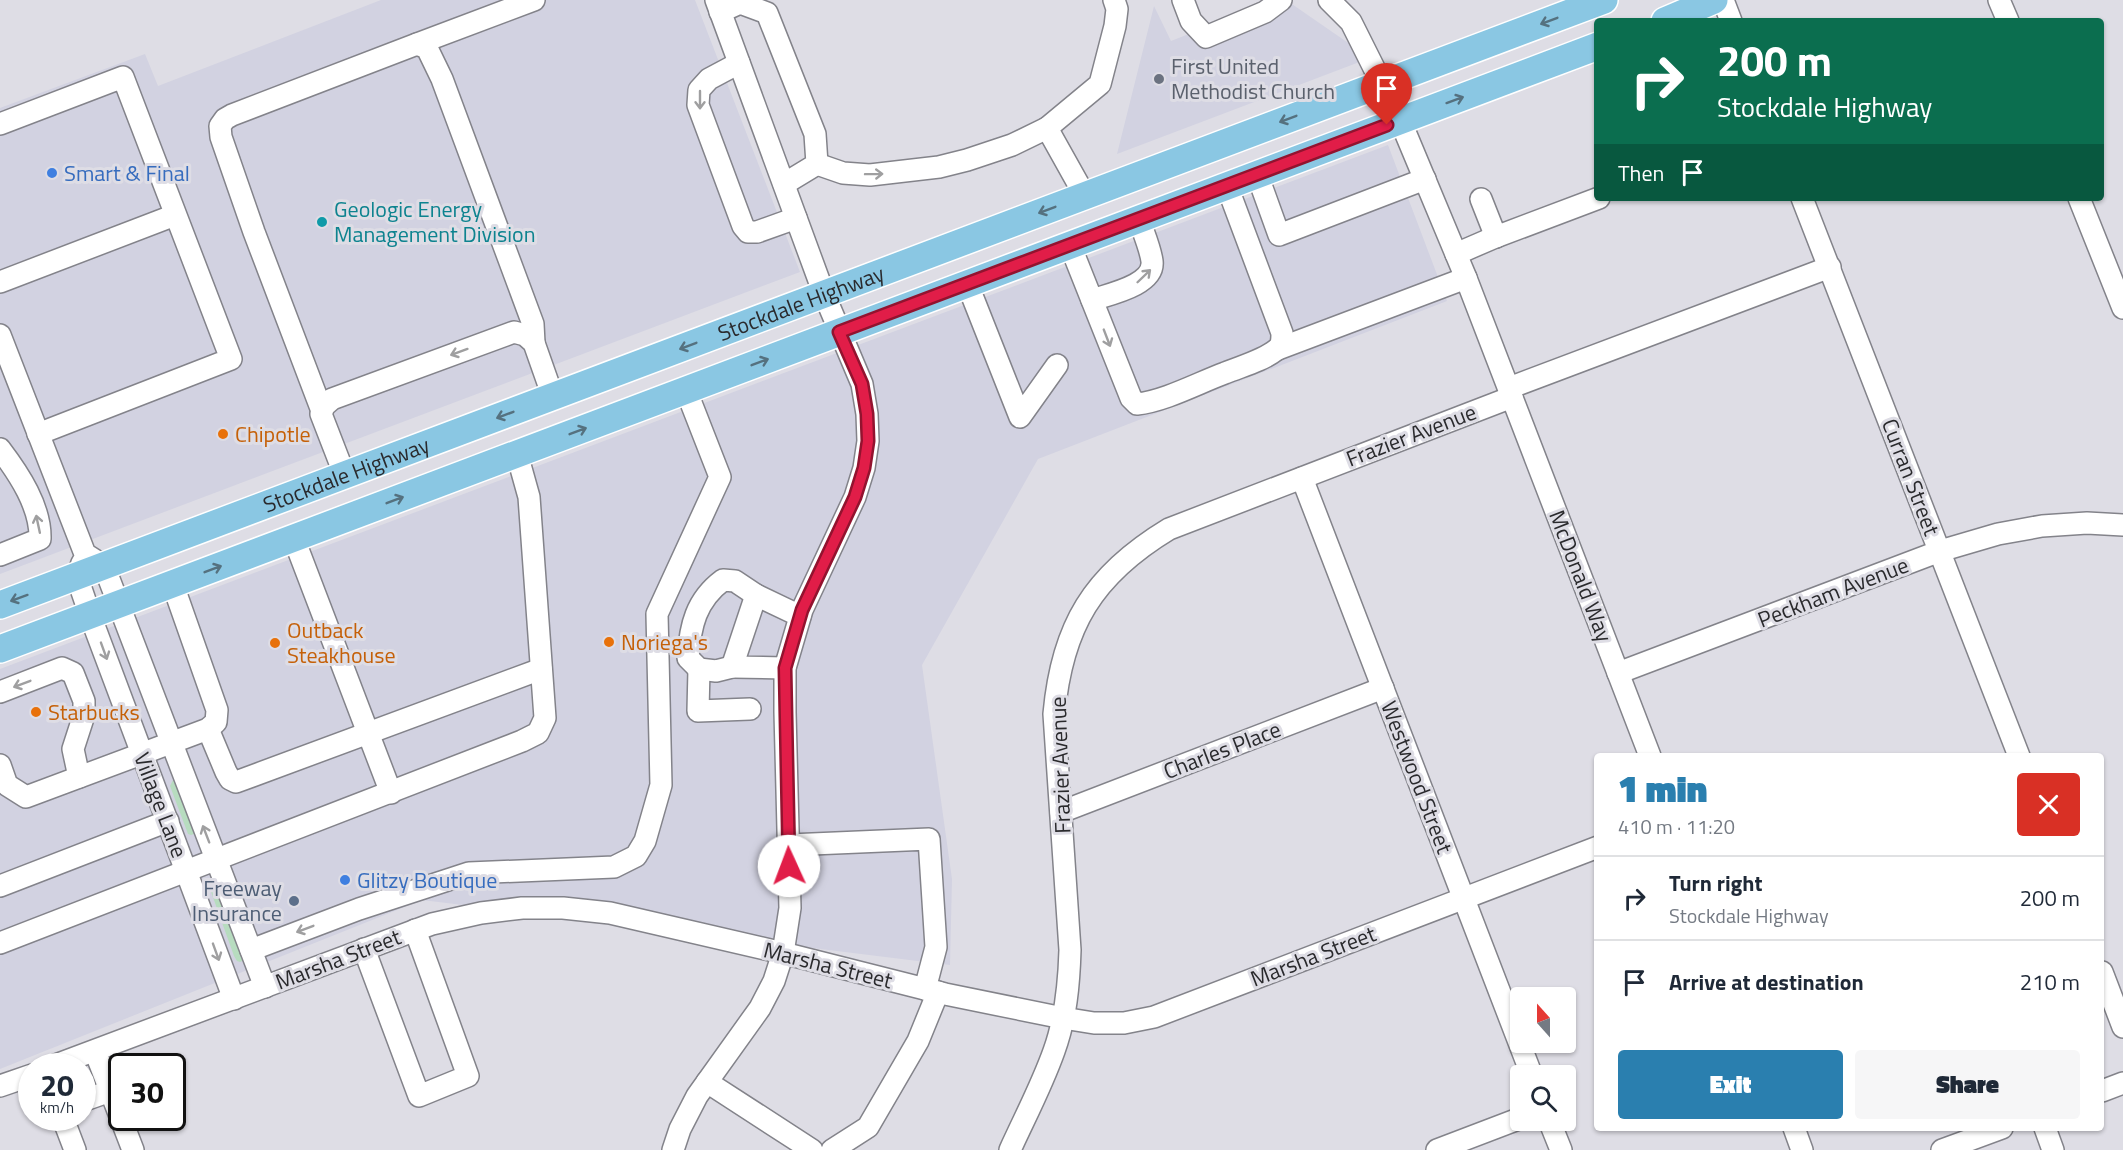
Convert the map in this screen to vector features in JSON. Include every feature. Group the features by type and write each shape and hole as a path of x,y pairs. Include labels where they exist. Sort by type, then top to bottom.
{"main road":[{"name":"Stockdale Highway","path":"0,605 89,566 345,476 553,397 832,313 968,283 1227,186 1257,174 1391,101 1604,0"},
{"path":"1672,18 1714,0"},
{"name":"Stockdale Highway","path":"0,649 687,390 832,313 1085,196 1391,101 1594,47"}],"street":[{"path":"327,405 254,232 221,137 220,126 232,115 534,0"},
{"path":"817,164 843,173 870,175 939,167 1012,145 1047,128 1100,84 1115,27 1117,9 1114,0"},
{"path":"1183,0 1191,21 1206,37 1265,12 1281,0"},
{"name":"McDonald Way","path":"1329,0 1351,22 1391,101 1425,179 1466,278 1649,753"},
{"path":"1723,0 1730,18"},
{"path":"2000,0 2007,18"},
{"path":"673,1150 680,1129 707,1082 760,1008 774,981 783,953 790,908 785,668 800,616 855,497 864,468 866,450 867,414 862,384 832,313 718,6 740,3 767,13 815,134 817,164"},
{"path":"417,44 427,48 442,79 534,324 534,343 553,397"},
{"path":"739,63 709,79 699,90 698,105 743,226 748,232 757,232 796,218"},
{"path":"0,124 123,77 231,359 38,434"},
{"path":"1047,128 1085,196"},
{"path":"784,184 817,164"},
{"path":"1257,174 1279,235 1425,179"},
{"path":"1227,186 1282,333 1278,349"},
{"path":"1481,199 1496,237"},
{"path":"1456,254 1594,200"},
{"name":"Curran Street","path":"1803,201 2018,753"},
{"path":"2080,201 2123,308"},
{"path":"0,282 175,215"},
{"path":"1092,300 1130,287 1145,278 1151,271 1152,262 1139,219"},
{"path":"1070,245 1131,398 1137,404 1147,403 1265,357 1278,349 1466,278"},
{"name":"Frazier Avenue","path":"1010,1150 1054,1051 1069,987 1070,950 1054,714 1057,681 1065,650 1077,620 1095,592 1114,570 1141,546 1169,529 1830,267"},
{"path":"968,283 1020,417 1057,365"},
{"path":"345,476 321,414 327,405 514,332 525,335 534,343"},
{"path":"0,335 89,566 119,605 265,987"},
{"path":"251,950 359,909 469,873 615,867 636,856 645,841 661,785 657,614 720,477 687,390"},
{"path":"0,449 20,476 40,525 40,540 0,555"},
{"path":"0,943 391,793 538,733 545,718 529,497 517,454"},
{"name":"Westwood Street","path":"1302,478 1528,1065"},
{"name":"Peckham Avenue","path":"1618,673 1940,551 1998,534 2042,526 2087,523 2123,525"},
{"path":"294,539 391,793"},
{"name":"Village Lane","path":"89,566 90,615 234,999"},
{"path":"785,668 732,667 716,671 699,669 688,658 689,636 695,615 709,590 723,580 735,581 756,595 800,616"},
{"path":"0,765 8,785 26,797 208,729 216,722 217,710 173,585"},
{"path":"732,667 756,595"},
{"path":"0,692 62,668 73,673 84,701 84,715 73,748 79,777"},
{"path":"208,729 226,772 236,782 541,669"},
{"path":"699,669 698,711 750,709"},
{"name":"Charles Place","path":"1061,812 1383,688"},
{"path":"0,886 168,821"},
{"path":"789,845 929,839 936,947 931,991 918,1041 868,1127 832,1150"},
{"name":"Marsha Street","path":"89,1053 432,924 481,913 522,908 563,908 610,913 783,953 931,991 1063,1018 1094,1023 1124,1023 1154,1017 1594,849"},
{"path":"364,949 419,1096 468,1076 415,930"},
{"path":"2104,977 2123,1027"},
{"path":"94,1051 108,1086"},
{"path":"0,1086 18,1080"},
{"path":"707,1082 812,1150"},
{"path":"2104,1090 2123,1083"},
{"path":"1437,1150 1510,1122"},
{"path":"68,1131 75,1150"},
{"path":"126,1131 133,1150"},
{"path":"1553,1131 1561,1150"},
{"path":"1795,1131 1802,1150"},
{"path":"1942,1150 1994,1131"},
{"path":"2045,1131 2053,1150"}],"shaded area":[{"path":"381,0 695,0 800,272 0,574 0,108 145,54 158,86"},
{"path":"1275,0 1286,0 1370,58 1117,154 1154,6 1171,41"},
{"path":"1388,145 1447,301 1038,459 922,665 952,879 950,965 422,900 40,1053 18,1053 18,1062 0,1069 0,669"}],"green space":[{"path":"173,780 177,781 197,833 188,834 170,786"},
{"path":"214,883 244,960 240,962 234,956 210,889 210,885"}],"place":[{"name":"First United Methodist Church","path":"1159,79"},
{"name":"Smart & Final","path":"52,173"},
{"name":"Geologic Energy Management Division","path":"322,222"},
{"name":"Chipotle","path":"223,434"},
{"name":"Noriega's","path":"609,642"},
{"name":"Outback Steakhouse","path":"275,643"},
{"name":"Starbucks","path":"36,712"},
{"name":"Glitzy Boutique","path":"345,880"},
{"name":"Freeway Insurance","path":"294,901"}],"route":[{"path":"789,866 785,668 802,610 855,497 864,468 868,441 867,414 862,384 839,332 1387,125"}]}
